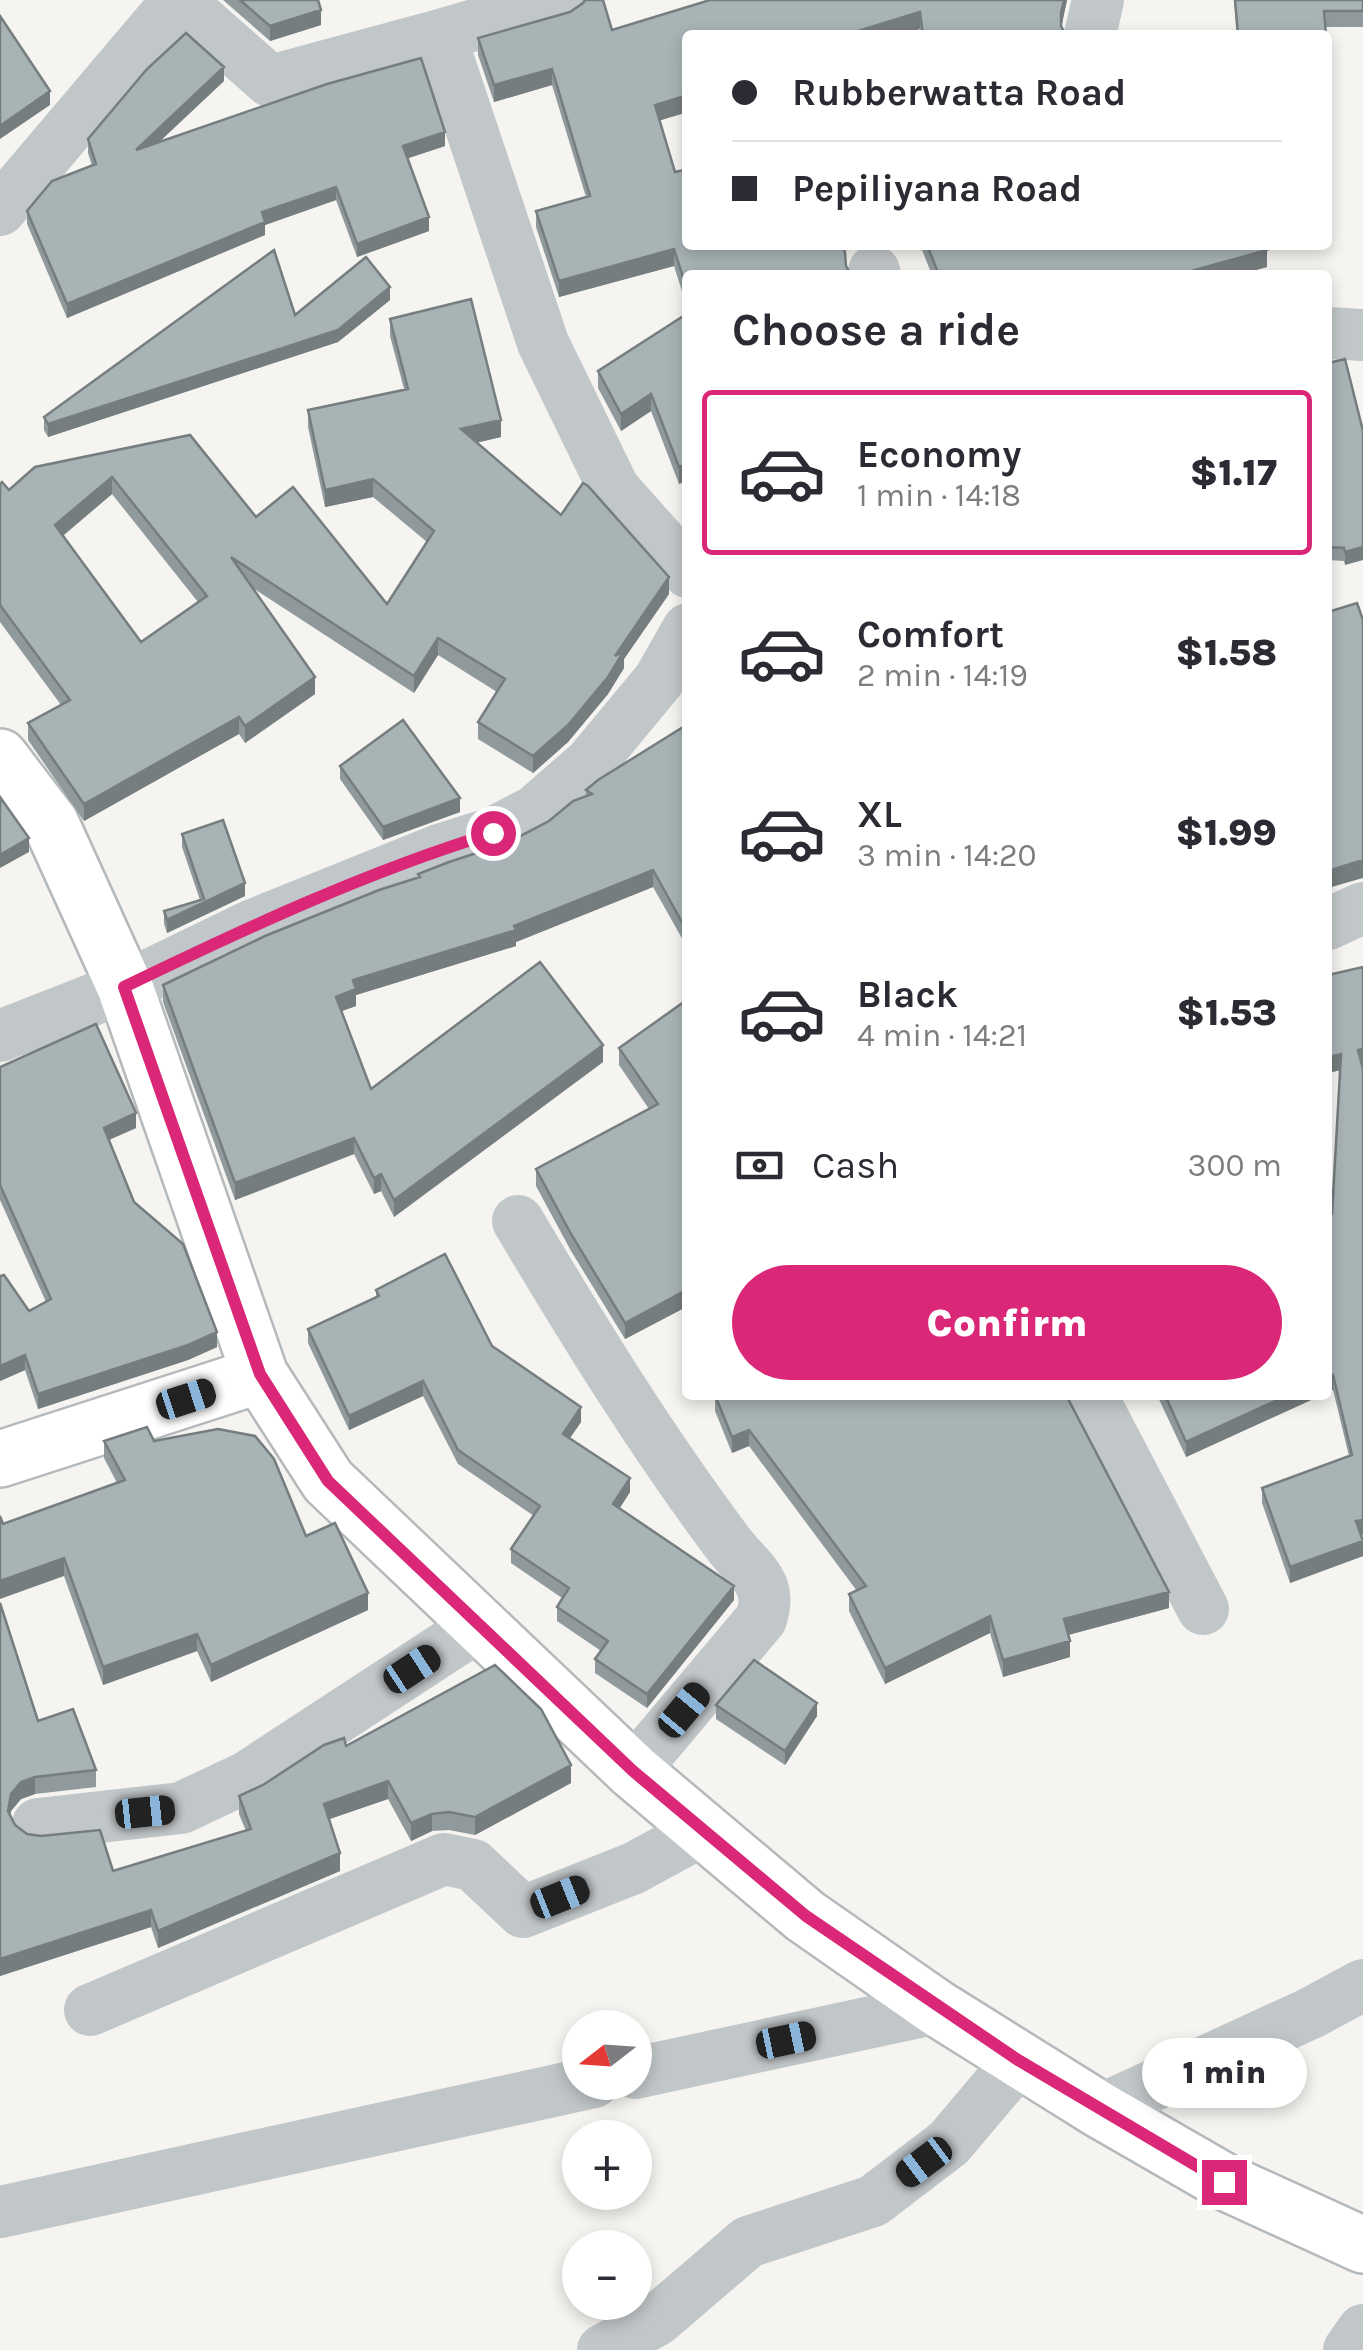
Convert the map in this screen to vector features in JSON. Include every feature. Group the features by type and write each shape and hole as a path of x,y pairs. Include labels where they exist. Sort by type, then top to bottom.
{"main road":[{"path":"0,757 51,824 124,987 260,1374 328,1481 633,1771 806,1916 937,2008 1100,2110 1224,2182 1363,2246"},
{"path":"0,1459 260,1374"}],"street":[{"path":"0,210 178,0 270,80 560,0"},
{"path":"1091,30 1098,0"},
{"path":"440,35 544,343 614,489 682,565"},
{"path":"1332,334 1363,335"},
{"path":"0,1036 124,987 254,925 439,850 493,833 535,812 673,694 682,654"},
{"path":"1332,922 1363,908"},
{"path":"518,1221 614,1383 701,1508 764,1586 767,1602 761,1619 633,1771"},
{"path":"1094,1400 1203,1609"},
{"path":"38,1824 181,1808 246,1777 478,1626"},
{"path":"90,2010 444,1859 472,1865 523,1912 634,1868 702,1831"},
{"path":"1100,2110 1363,1986"},
{"path":"652,2070 937,2008"},
{"path":"603,2350 657,2320 748,2242 873,2200 949,2143 1018,2060"},
{"path":"0,2212 562,2089"},
{"path":"1349,2350 1363,2330"}],"building":[{"path":"240,0 318,0 321,10 270,26"},
{"path":"603,0 612,30 710,0 1064,0 1063,30 922,30 920,12 861,30 682,30 682,97 655,105 675,172 682,170 682,250 844,250 848,270 682,270 682,274 674,249 559,281 536,211 590,196 552,69 494,85 478,38 570,12 583,3"},
{"path":"1235,0 1363,0 1363,11 1324,11 1326,30 1238,30"},
{"path":"0,16 50,91 0,126"},
{"path":"186,33 224,67 136,150 327,84 421,58 445,132 403,146 429,217 357,244 336,187 262,212 265,222 67,304 27,211 52,181 96,164 88,139 147,69"},
{"path":"274,250 295,315 366,257 390,287 338,330 48,424 44,417"},
{"path":"929,250 1267,250 1195,270 937,270"},
{"path":"471,299 501,420 461,429 561,515 583,483 588,486 669,577 615,656 624,651 608,677 568,725 533,756 478,722 505,679 438,638 414,676 231,557 315,677 245,726 239,717 84,804 28,723 70,700 0,605 0,484 9,490 35,467 190,435 256,517 293,487 387,604 434,531 373,479 325,490 308,410 408,389 390,319","holes":["112,477 207,596 141,642 55,525"]},
{"path":"682,317 682,466 679,467 651,394 621,414 598,371"},
{"path":"1345,359 1363,431 1363,547 1345,552 1344,548 1332,547 1332,362"},
{"path":"1357,603 1363,620 1363,860 1332,870 1332,611"},
{"path":"403,720 460,798 383,827 340,766"},
{"path":"682,728 682,922 653,870 514,926 516,930 353,980 356,989 336,997 371,1089 540,962 603,1045 394,1200 381,1174 374,1178 354,1138 235,1183 163,985 265,936 420,877 418,874 449,862 507,843 549,821 573,801 592,794 586,790"},
{"path":"0,797 29,838 0,855"},
{"path":"223,820 245,883 167,920 164,911 204,899 182,834"},
{"path":"1363,967 1363,1049 1358,1050 1363,1069 1363,1520 1356,1521 1363,1541 1290,1567 1262,1488 1352,1455 1332,1375 1332,1214 1341,1054 1332,1056 1332,974"},
{"path":"682,1003 682,1292 625,1323 536,1169 658,1104 619,1048"},
{"path":"96,1024 136,1113 104,1128 134,1202 183,1244 217,1332 38,1394 25,1355 0,1366 0,1276 4,1275 29,1311 51,1299 0,1185 0,1067"},
{"path":"445,1254 492,1346 581,1407 563,1434 630,1478 613,1504 734,1586 647,1694 595,1659 608,1641 557,1607 569,1588 511,1549 540,1506 458,1450 423,1381 349,1416 308,1329 379,1296 376,1290"},
{"path":"717,1400 1069,1400 1169,1592 1064,1619 1070,1641 1003,1660 990,1616 885,1668 849,1594 866,1586 749,1430 732,1437"},
{"path":"1167,1400 1277,1400 1186,1442"},
{"path":"147,1427 154,1441 218,1429 255,1436 274,1459 306,1536 335,1523 368,1593 211,1665 197,1634 103,1667 64,1558 0,1581 0,1516 3,1524 125,1480 104,1441"},
{"path":"0,1603 38,1721 73,1709 96,1770 21,1782 11,1794 8,1811 15,1825 27,1834 100,1830 113,1871 251,1829 239,1796 324,1745 344,1738 346,1746 495,1665 541,1709 571,1765 475,1817 449,1812 411,1823 388,1781 324,1804 340,1853 158,1931 151,1910 0,1959"},
{"path":"754,1660 817,1703 785,1751 716,1705"}],"route":[{"path":"493,833 439,850 254,925 124,987 260,1374 328,1481 478,1626 702,1831 806,1916 937,2008 1224,2182"}]}
